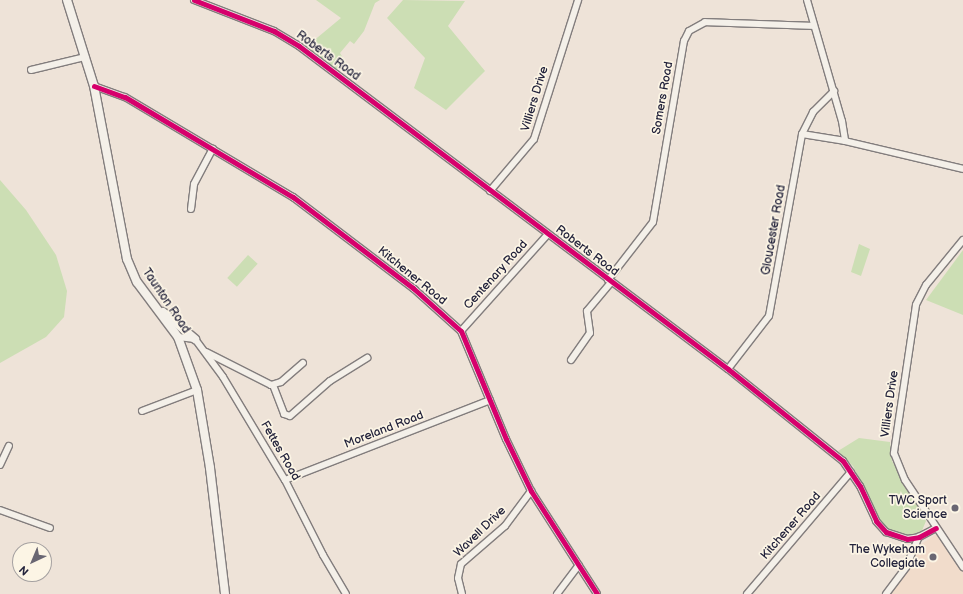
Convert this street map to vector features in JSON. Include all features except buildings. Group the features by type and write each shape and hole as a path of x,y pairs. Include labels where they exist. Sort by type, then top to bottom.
{"street":[{"name":"Taunton Road","path":"67,0 94,86 127,258 137,282 178,338 197,390 210,468 225,594"},
{"name":"Roberts Road","path":"194,0 274,31 299,46 728,369 830,450 852,472 881,527 893,536 907,539 919,537 936,528"},
{"name":"Villiers Drive","path":"490,191 534,139 578,0"},
{"path":"807,0 813,26 834,91 845,141"},
{"name":"Somers Road","path":"571,360 590,333 587,311 653,222 684,41 689,31 705,22 813,26"},
{"path":"31,70 85,57"},
{"name":"Kitchener Road","path":"94,86 125,97 298,201 413,288 461,331 531,491 598,594"},
{"name":"Gloucester Road","path":"728,369 769,316 802,134 813,112 834,91"},
{"path":"802,134 845,141 963,169"},
{"path":"191,209 194,184 213,149"},
{"name":"Centenary Road","path":"461,331 548,234"},
{"name":"Villiers Drive","path":"963,240 926,285 916,305 894,453 899,469 936,528 963,567"},
{"path":"157,308 195,340"},
{"path":"178,338 195,340"},
{"name":"Fettes Road","path":"195,340 206,352 285,480 323,555 346,594"},
{"path":"206,352 274,385 284,414 290,416 330,381 367,358"},
{"path":"274,385 303,363"},
{"path":"142,411 197,390"},
{"name":"Moreland Road","path":"285,480 490,400"},
{"path":"0,465 9,446"},
{"name":"Kitchener Road","path":"747,594 852,472"},
{"name":"Wavell Drive","path":"462,594 458,578 461,564 505,526 531,491"},
{"path":"0,510 50,528"},
{"path":"886,594 906,567 919,537"},
{"path":"557,594 579,565"}],"shaded area":[{"name":"The Wykeham Collegiate","path":"938,533 963,569 963,594 886,594 920,545"}],"green space":[{"path":"316,0 380,0 375,3 364,31 354,44 350,41 340,53 345,61 337,70 306,47 341,18"},
{"path":"403,0 465,1 448,26 485,71 446,110 414,88 425,58 387,18"},
{"path":"0,180 26,210 56,255 67,291 64,317 46,337 0,363"},
{"path":"859,244 870,249 861,276 851,272"},
{"path":"963,250 963,315 926,300"},
{"path":"248,255 258,264 237,287 227,278"},
{"path":"859,438 890,442 892,461 926,521 921,533 905,536 892,532 880,524 853,466 838,451"}],"cycle path":[{"path":"194,0 274,31 299,46 728,369 843,461 860,486 876,521 886,532 907,539 919,537 936,528"},
{"path":"94,86 125,97 293,197 413,288 461,331 506,439 531,491 597,594"}],"place":[{"name":"TWC Sport Science","path":"955,508"},
{"name":"The Wykeham Collegiate","path":"933,557"}]}
